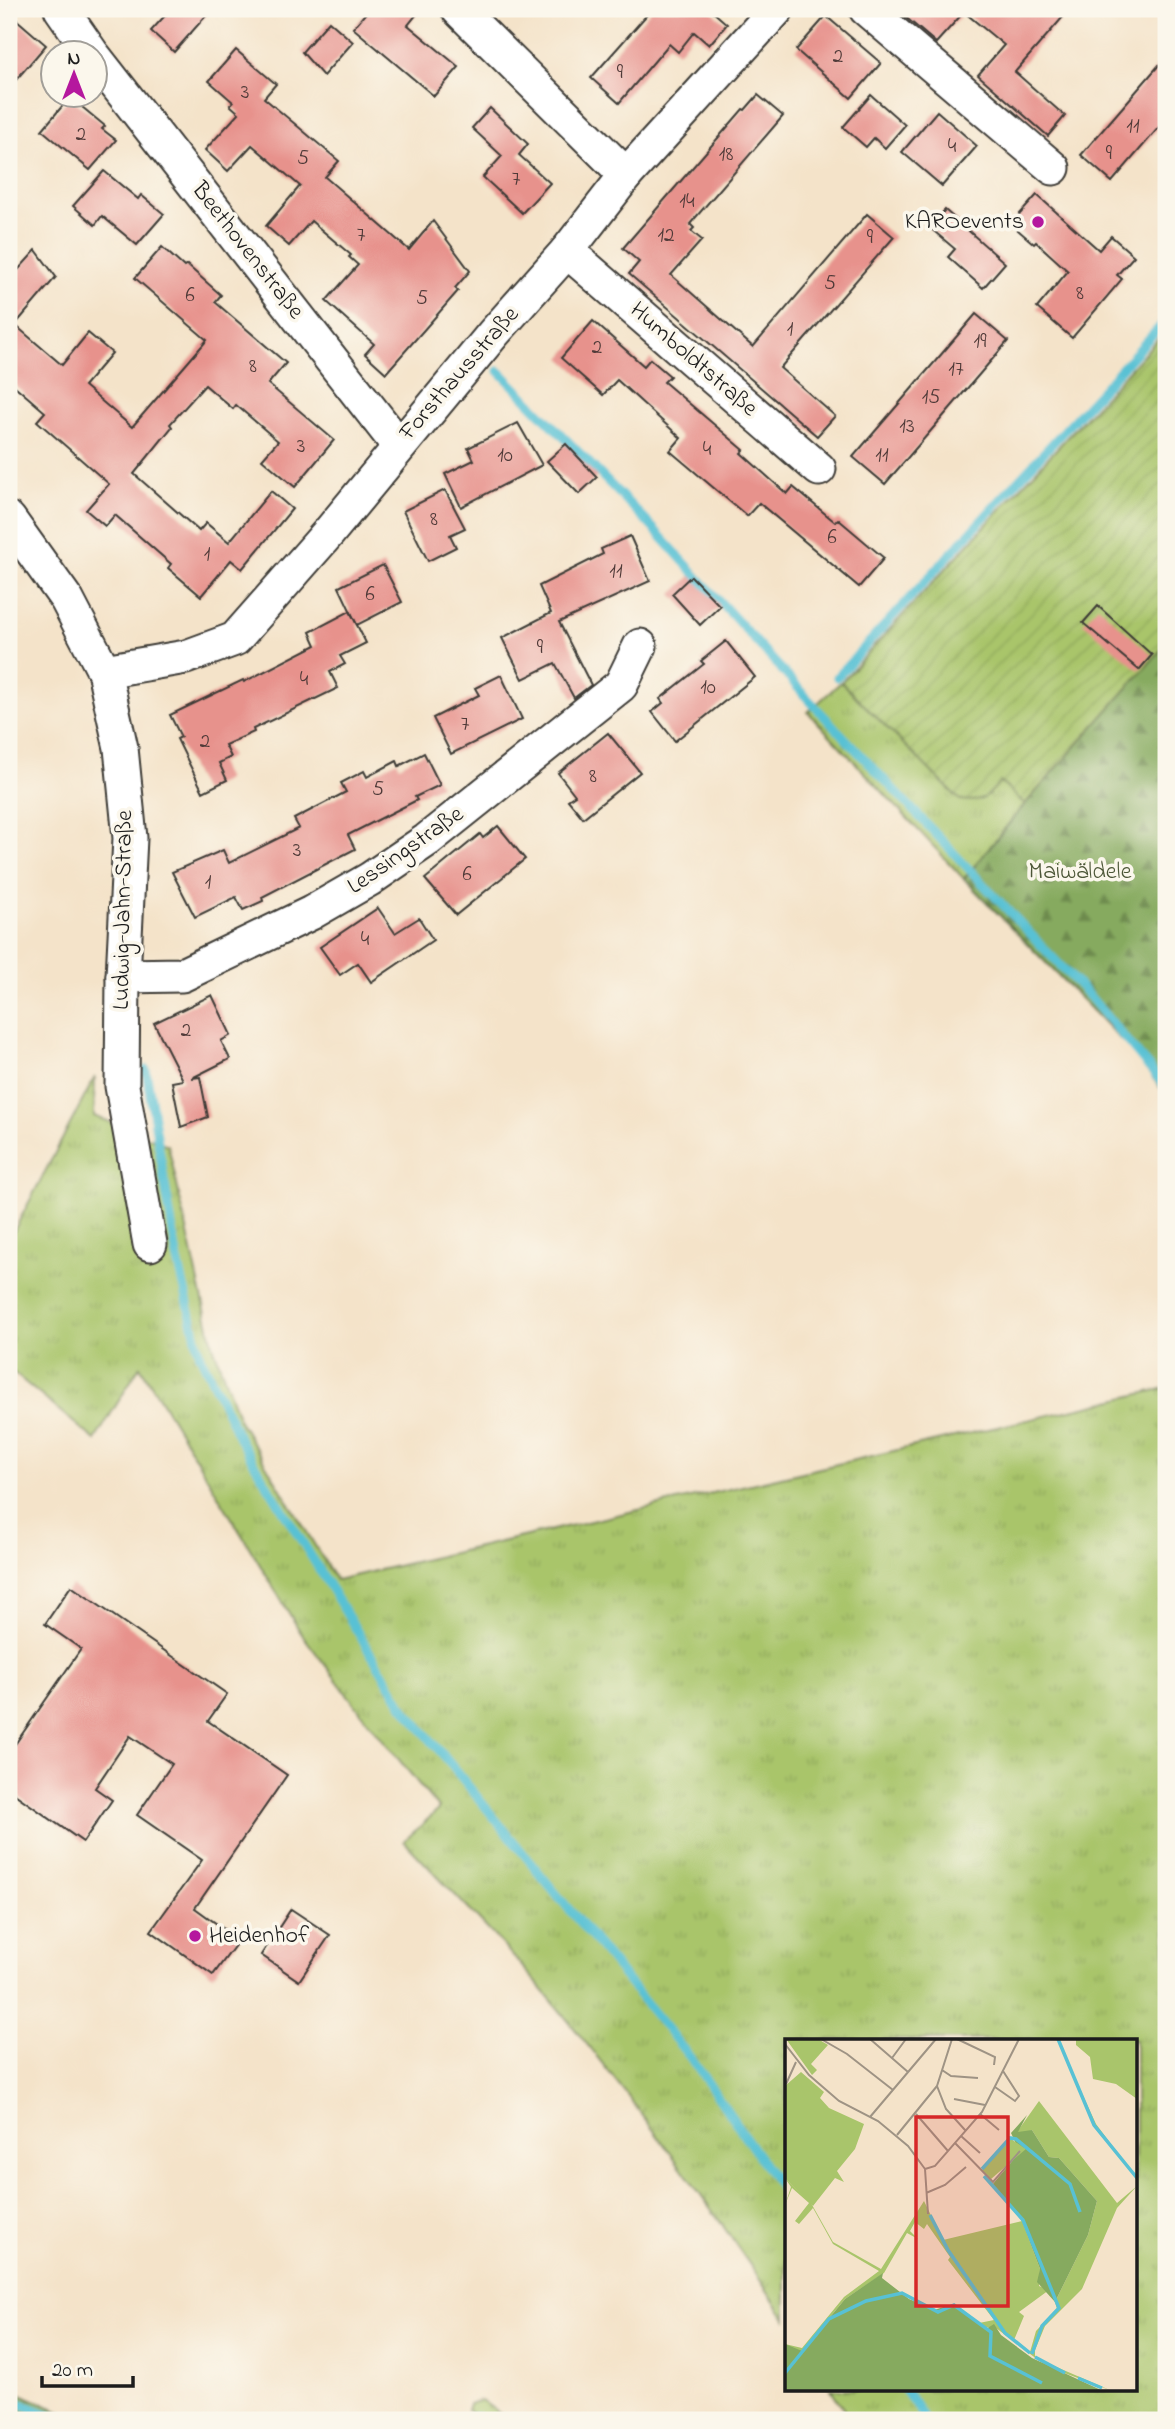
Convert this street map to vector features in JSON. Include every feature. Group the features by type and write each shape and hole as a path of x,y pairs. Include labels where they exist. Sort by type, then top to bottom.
{"street":[{"name":"Beethovenstraße","path":"61,9 82,38"},
{"path":"458,9 626,175"},
{"name":"Forsthausstraße","path":"104,671 186,657 235,639 567,251 626,175 777,9"},
{"path":"866,9 1053,168"},
{"name":"Beethovenstraße","path":"108,73 399,446"},
{"name":"Humboldtstraße","path":"567,251 819,469"},
{"name":"Ludwig-Jahn-Straße","path":"9,519 67,600 104,671 121,748 130,838 123,975 122,1086 150,1244"},
{"name":"Lessingstraße","path":"123,975 182,975 311,913 370,879 427,840 621,685 640,646"}],"green space":[{"path":"1166,330 1166,644 1025,804 1000,782 983,798 974,801 960,800 841,682"},
{"name":"Maiwäldele","path":"1166,644 1166,1095 1132,1051 964,879 1025,804"},
{"path":"841,682 960,799 1000,781 1025,804 964,879 808,712"},
{"path":"95,1077 94,1116 168,1145 213,1345 240,1422 336,1580 1166,1388 1166,2420 850,2420 832,2390 1136,2390 1136,2039 785,2039 785,2318 674,2157 583,2039 516,1960 404,1841 439,1809 301,1633 140,1366 95,1440 9,1369 9,1240"},
{"path":"9,2389 81,2420 9,2420"},
{"path":"481,2400 508,2420 480,2420 467,2410 469,2404"}],"building":[{"path":"171,9 212,9 174,52 151,31"},
{"path":"369,9 421,9 408,25 459,67 434,96 353,28"},
{"path":"652,9 714,9 712,11 727,24 709,45 694,32 678,52 669,44 619,103 591,78"},
{"path":"896,9 1070,9 1015,72 1065,116 1048,136 978,75 1004,45 964,12 936,43"},
{"path":"9,13 38,38 38,54 9,88"},
{"path":"826,16 881,63 851,98 796,50"},
{"path":"329,21 353,42 323,76 302,52"},
{"path":"236,50 276,84 264,98 339,161 325,177 409,250 433,221 470,271 455,288 458,291 386,373 365,354 374,344 326,301 358,265 349,257 351,255 311,221 289,246 266,226 300,186 252,145 228,171 205,150 239,113 230,105 233,102 209,81"},
{"path":"1166,57 1166,119 1112,182 1081,155"},
{"path":"758,95 783,116 690,224 694,228 691,231 702,240 671,275 753,347 867,214 894,237 780,368 835,416 817,436 629,274 639,262 623,248"},
{"path":"871,95 905,125 885,148 874,138 866,147 843,127"},
{"path":"61,108 83,108 105,126 102,129 116,140 90,170 42,130"},
{"path":"490,108 528,144 519,155 550,183 522,213 483,177 502,156 472,128"},
{"path":"937,111 977,146 942,186 902,152"},
{"path":"104,171 138,199 141,195 164,214 137,245 102,216 95,225 73,206"},
{"path":"1037,195 1099,250 1111,236 1134,256 1117,275 1122,279 1072,338 1037,308 1068,271 1011,224"},
{"path":"945,210 1005,263 983,288 948,257 955,249 929,227"},
{"path":"162,247 221,295 215,302 286,363 268,384 334,440 295,487 262,459 278,441 236,405 233,409 205,385 170,424 172,427 134,474 199,531 206,523 229,542 271,491 292,509 242,569 231,560 201,596 168,568 171,564 115,515 105,526 86,510 109,484 37,421 45,412 9,381 9,280 36,250 56,277 15,325 62,365 88,333 112,353 84,386 132,427 207,340 135,278"},
{"path":"976,314 1008,341 885,484 853,457"},
{"path":"593,321 644,366 650,359 670,376 664,382 744,450 741,453 787,494 793,487 835,522 838,519 884,558 859,587 759,503 747,516 670,451 681,438 617,380 603,395 561,358"},
{"path":"518,423 542,465 461,507 445,474 474,460 468,448"},
{"path":"566,444 597,477 579,494 547,461"},
{"path":"445,490 465,528 450,535 456,547 428,561 403,511"},
{"path":"630,536 650,581 559,622 591,685 574,698 555,663 523,679 502,638 551,613 539,586 603,554 601,549"},
{"path":"383,565 402,602 357,625 339,587"},
{"path":"691,576 720,606 700,625 672,594"},
{"path":"1098,606 1152,655 1139,670 1083,623"},
{"path":"350,611 366,643 340,656 345,664 330,672 338,688 225,745 231,757 219,763 227,780 203,792 177,739 181,737 170,715 243,680 244,682 316,645 310,632"},
{"path":"726,641 755,677 675,741 652,712 663,703 660,699 704,664 701,661"},
{"path":"501,675 522,719 451,754 433,718 479,695 475,688"},
{"path":"608,733 640,772 583,818 568,800 575,795 558,773"},
{"path":"424,753 440,785 415,797 417,800 348,835 355,849 262,897 263,901 243,910 236,897 195,917 172,872 223,850 229,863 299,828 294,819 346,792 341,783 364,771 367,777 397,761 399,766"},
{"path":"498,826 525,859 456,915 425,879 480,834 483,838"},
{"path":"378,908 395,933 419,918 433,940 371,982 358,963 340,975 320,947"},
{"path":"212,995 231,1035 221,1041 230,1059 192,1078 200,1077 208,1117 181,1127 172,1082 183,1080 154,1023"},
{"path":"71,1586 227,1694 208,1721 287,1775 195,1908 239,1940 213,1975 151,1931 202,1860 137,1815 172,1764 130,1736 95,1788 112,1800 83,1842 9,1790 9,1753 81,1649 45,1624"},
{"path":"291,1909 330,1935 299,1981 261,1955"}],"waterway":[{"path":"837,677 1166,320"},
{"path":"499,371 655,530 809,700 1091,998 1166,1088"},
{"path":"146,1070 177,1256 200,1355 241,1442 403,1706 693,2061 785,2195"},
{"path":"906,2390 925,2420"},
{"path":"9,2399 62,2420"},
{"path":"468,2420 476,2417 480,2420"}],"place":[{"name":"KAROevents","path":"1038,222"},
{"name":"Heidenhof","path":"195,1936"}]}
